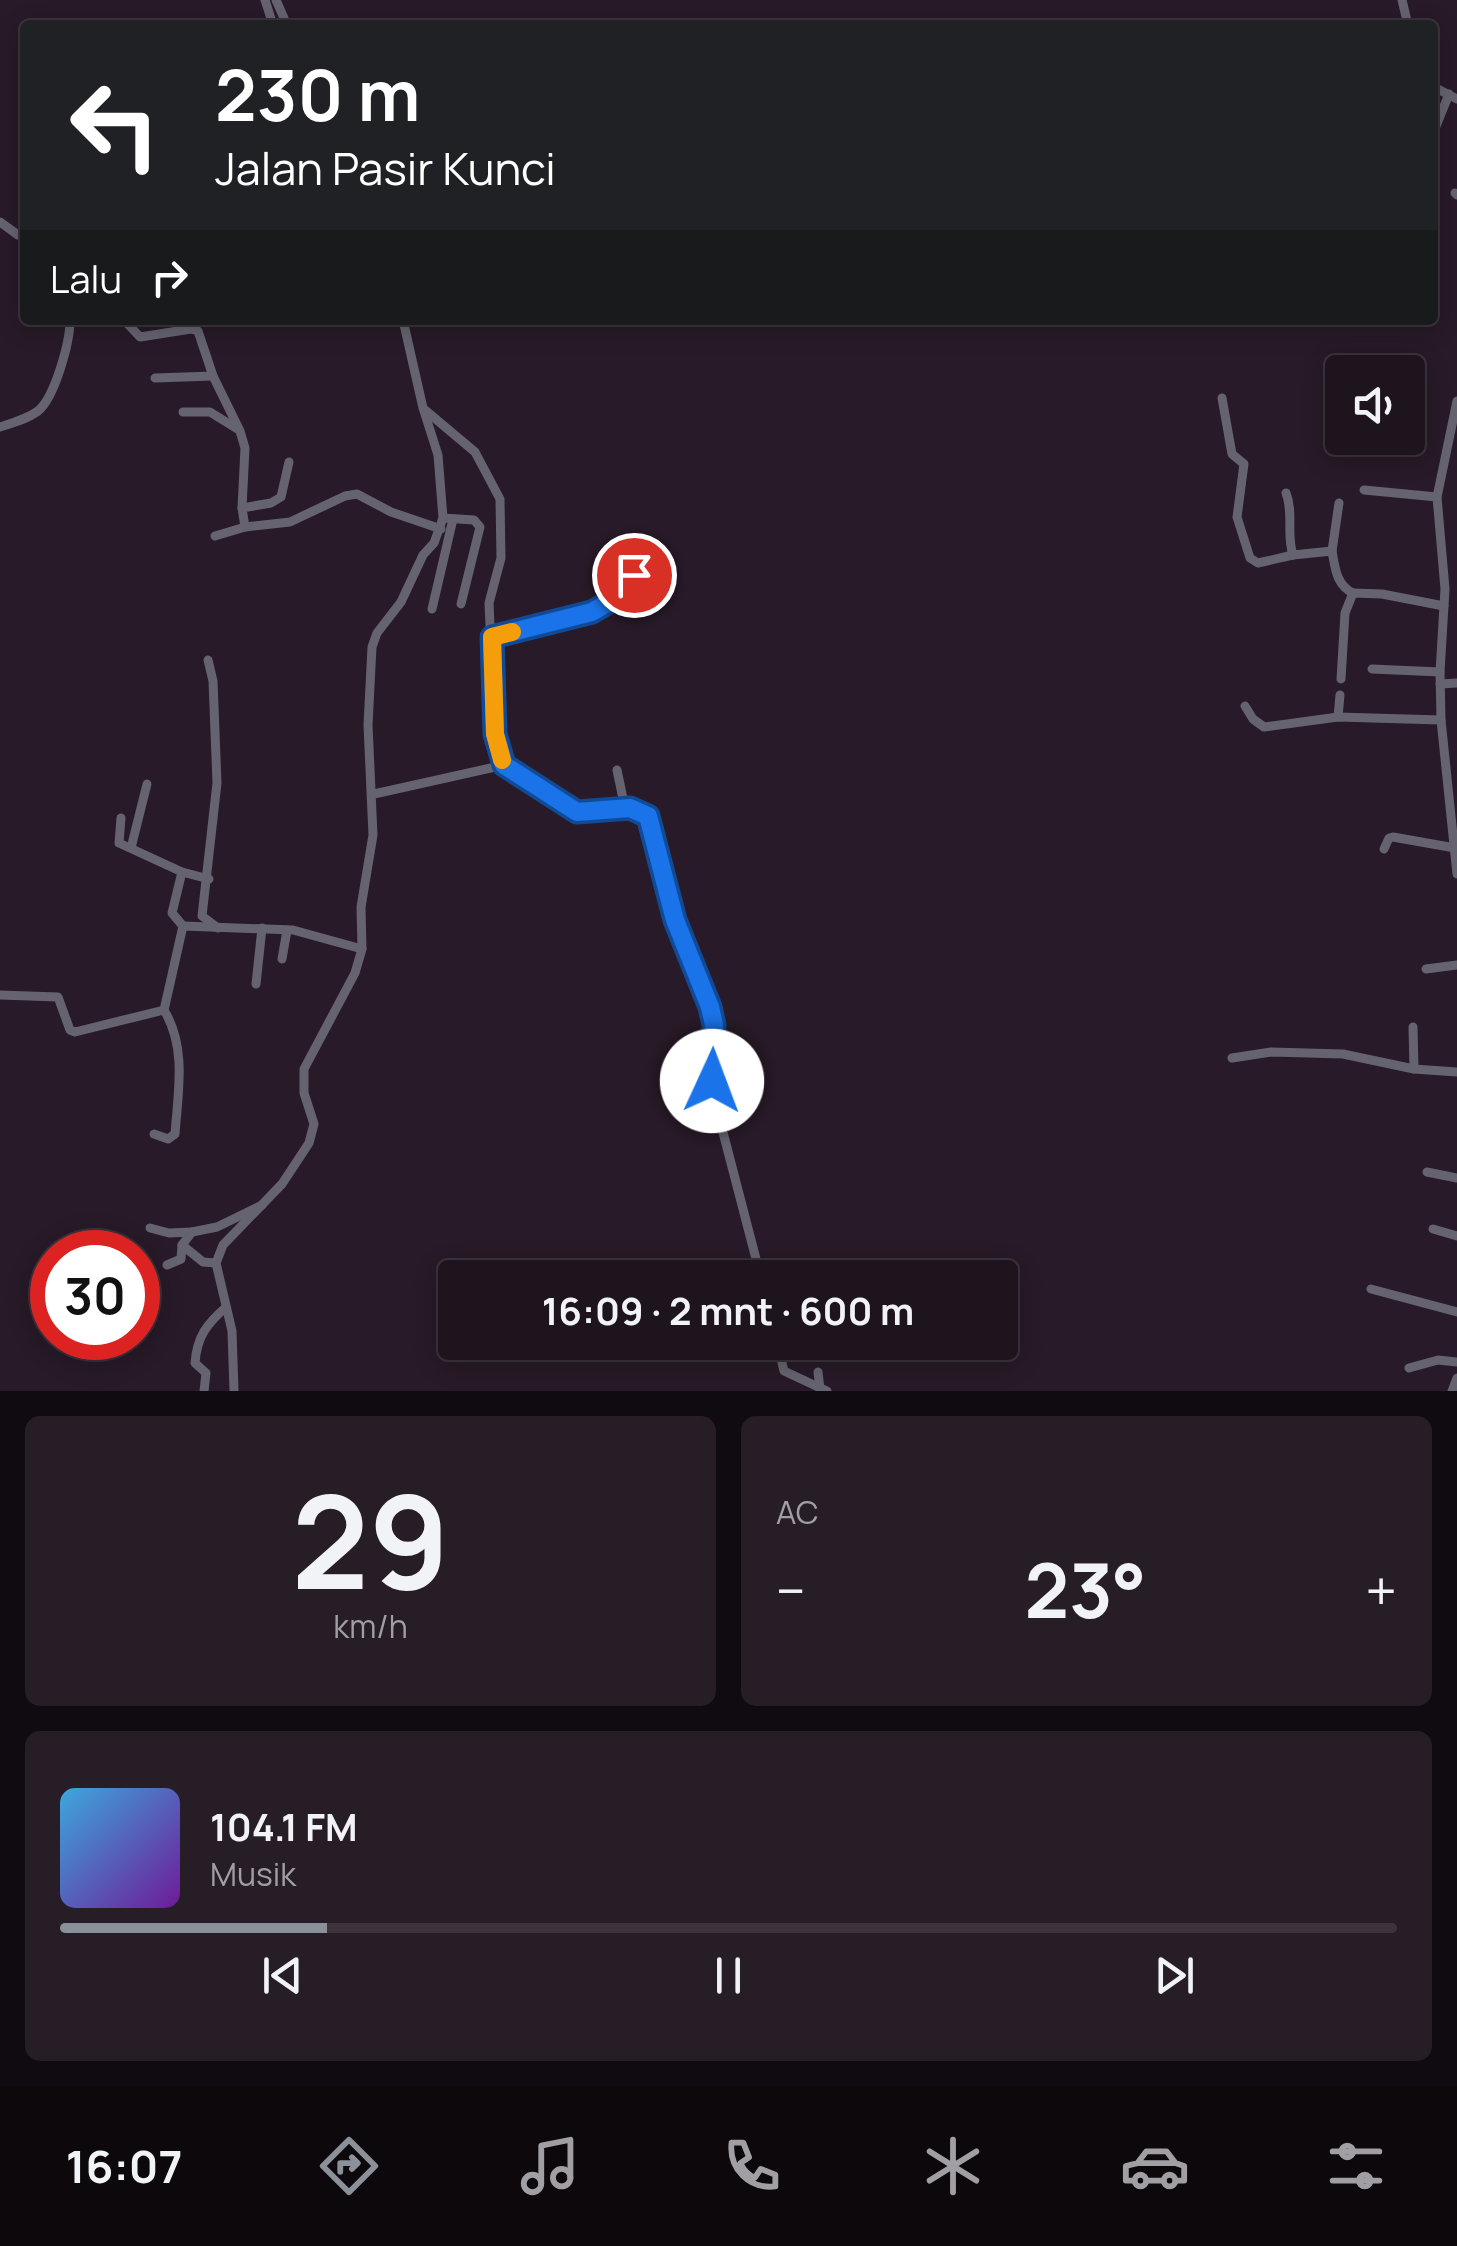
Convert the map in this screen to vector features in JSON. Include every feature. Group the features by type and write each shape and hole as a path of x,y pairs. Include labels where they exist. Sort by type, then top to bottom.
{"street":[{"path":"1438,125 1453,97"},
{"path":"0,427 41,409 58,374 70,325"},
{"path":"129,325 140,337 198,326 213,376 245,448 245,528"},
{"path":"405,325 423,408 438,454 445,522 432,609"},
{"path":"155,378 213,376"},
{"path":"1222,398 1232,454 1244,464 1237,517 1250,558 1258,562 1332,552"},
{"path":"1457,401 1437,496 1444,606 1441,720 1457,874"},
{"path":"423,408 475,452 500,499 501,558 489,603 495,734 504,765 577,812 625,808 644,813 651,823 675,920 710,1007 714,1025 712,1094 754,1260"},
{"path":"183,412 210,412 240,431"},
{"path":"242,508 281,497 290,462"},
{"path":"1364,490 1437,496"},
{"path":"1286,493 1293,555"},
{"path":"215,536 290,522 356,494 391,512 445,522 474,520 480,528 462,604"},
{"path":"1339,503 1332,552 1345,590 1444,606"},
{"path":"234,1391 232,1330 216,1264 223,1245 264,1205 309,1143 314,1124 304,1093 304,1069 355,973 362,949 361,906 373,841 374,794 368,725 372,647 376,633 401,602 423,555 445,522"},
{"path":"492,637 592,612 609,602 634,575"},
{"path":"1342,679 1344,619 1353,593"},
{"path":"208,660 213,681 218,784 202,916 220,929"},
{"path":"1372,669 1440,672"},
{"path":"1440,684 1457,683"},
{"path":"1338,718 1340,695"},
{"path":"1246,706 1253,719 1264,726 1338,718 1441,720"},
{"path":"374,794 504,765"},
{"path":"617,770 625,808"},
{"path":"131,848 148,784"},
{"path":"121,818 118,843 208,880"},
{"path":"1384,849 1393,837 1455,848"},
{"path":"182,872 172,913 183,926 287,930 362,949"},
{"path":"154,1134 172,1138 181,1080 176,1033 164,1010 183,926"},
{"path":"256,984 262,928"},
{"path":"282,959 287,930"},
{"path":"1426,969 1457,966"},
{"path":"0,996 58,997 72,1032 164,1010"},
{"path":"1413,1027 1414,1069"},
{"path":"1232,1058 1271,1052 1343,1054 1414,1069 1457,1072"},
{"path":"1426,1172 1457,1178"},
{"path":"150,1228 169,1233 217,1227 264,1205"},
{"path":"1433,1229 1457,1236"},
{"path":"168,1265 180,1259 182,1244 192,1232"},
{"path":"182,1244 203,1262 216,1264"},
{"path":"1372,1289 1457,1312"},
{"path":"204,1391 206,1373 196,1363 199,1337 226,1307"},
{"path":"781,1360 784,1371 823,1390"},
{"path":"1409,1368 1444,1360 1457,1362"},
{"path":"818,1372 823,1390"},
{"path":"1452,1391 1457,1378"}],"slow traffic":[{"path":"502,760 495,734 492,637 512,632"}],"route":[{"path":"634,575 609,602 592,612 492,637 497,747 509,771 540,786 577,812 630,808 648,816 675,920 710,1007 714,1025 712,1081"}]}
